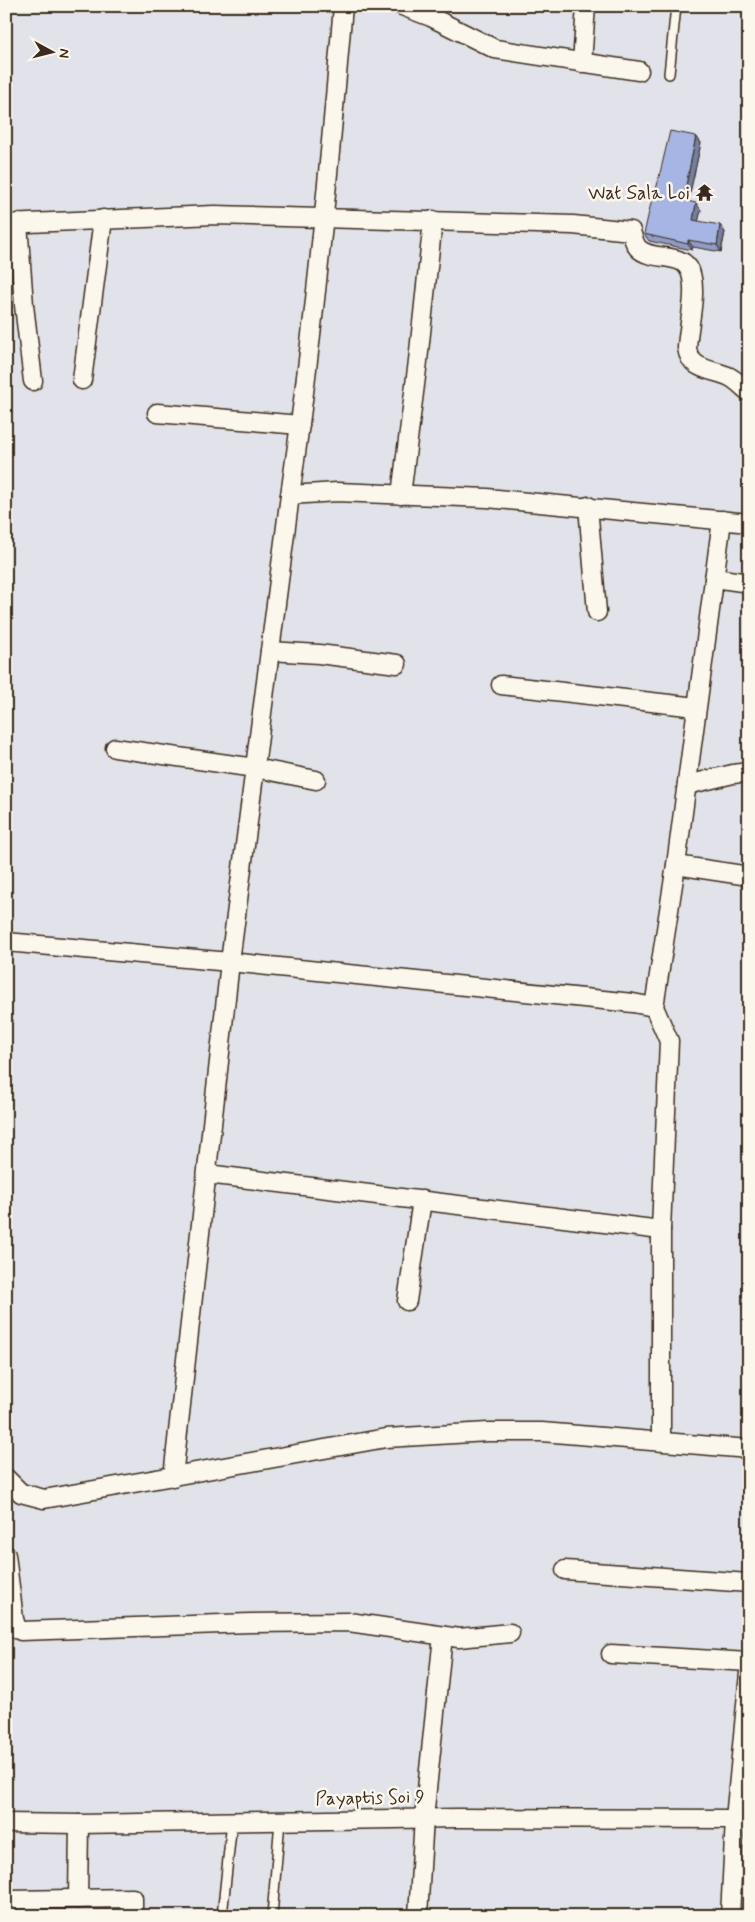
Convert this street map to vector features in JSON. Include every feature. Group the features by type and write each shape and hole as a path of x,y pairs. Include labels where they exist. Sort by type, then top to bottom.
{"street":[{"path":"173,1477 229,967 300,425 324,217 343,6"},
{"path":"402,6 432,12 495,49 639,71"},
{"path":"582,63 586,6"},
{"path":"33,381 12,224 214,215 573,225 631,231 636,244 642,252 681,262 690,272 692,296 687,348 693,362 708,371 732,378 749,392"},
{"path":"82,380 103,219"},
{"path":"401,495 418,361 432,220"},
{"path":"157,413 300,425"},
{"path":"290,495 337,492 487,498 588,506 749,523"},
{"path":"588,506 597,612"},
{"path":"661,1441 661,1230 669,1041 656,1012 722,520"},
{"path":"714,578 749,583"},
{"path":"270,651 319,654 397,664"},
{"path":"500,685 696,707"},
{"path":"115,748 255,768 316,780"},
{"path":"687,785 749,772"},
{"path":"676,865 749,876"},
{"path":"6,942 229,967 633,1003 656,1012"},
{"path":"207,1174 661,1230"},
{"path":"407,1301 422,1200"},
{"path":"6,1478 21,1493 44,1499 386,1438 488,1432 542,1432 749,1449"},
{"path":"6,1555 14,1619 17,1629 21,1631 250,1623 349,1622 459,1638 510,1633"},
{"path":"565,1570 749,1582"},
{"path":"418,1916 424,1818 443,1636"},
{"path":"611,1654 749,1662"},
{"path":"730,1916 734,1819 749,1673"},
{"name":"Payaptis Soi 9","path":"6,1823 79,1824 424,1818 734,1819"},
{"path":"78,1899 79,1824"},
{"path":"6,1908 10,1900 39,1908 78,1899 133,1898 133,1916"}],"lane":[{"path":"670,74 676,6"},
{"path":"272,1916 280,1821"},
{"path":"222,1916 232,1822"}],"building":[{"path":"749,16 749,33 746,32"},
{"path":"670,131 696,136 683,200 696,203 693,220 720,225 717,245 688,240 688,244 644,234"}],"place":[{"name":"Wat Sala Loi","path":"704,193"}]}
